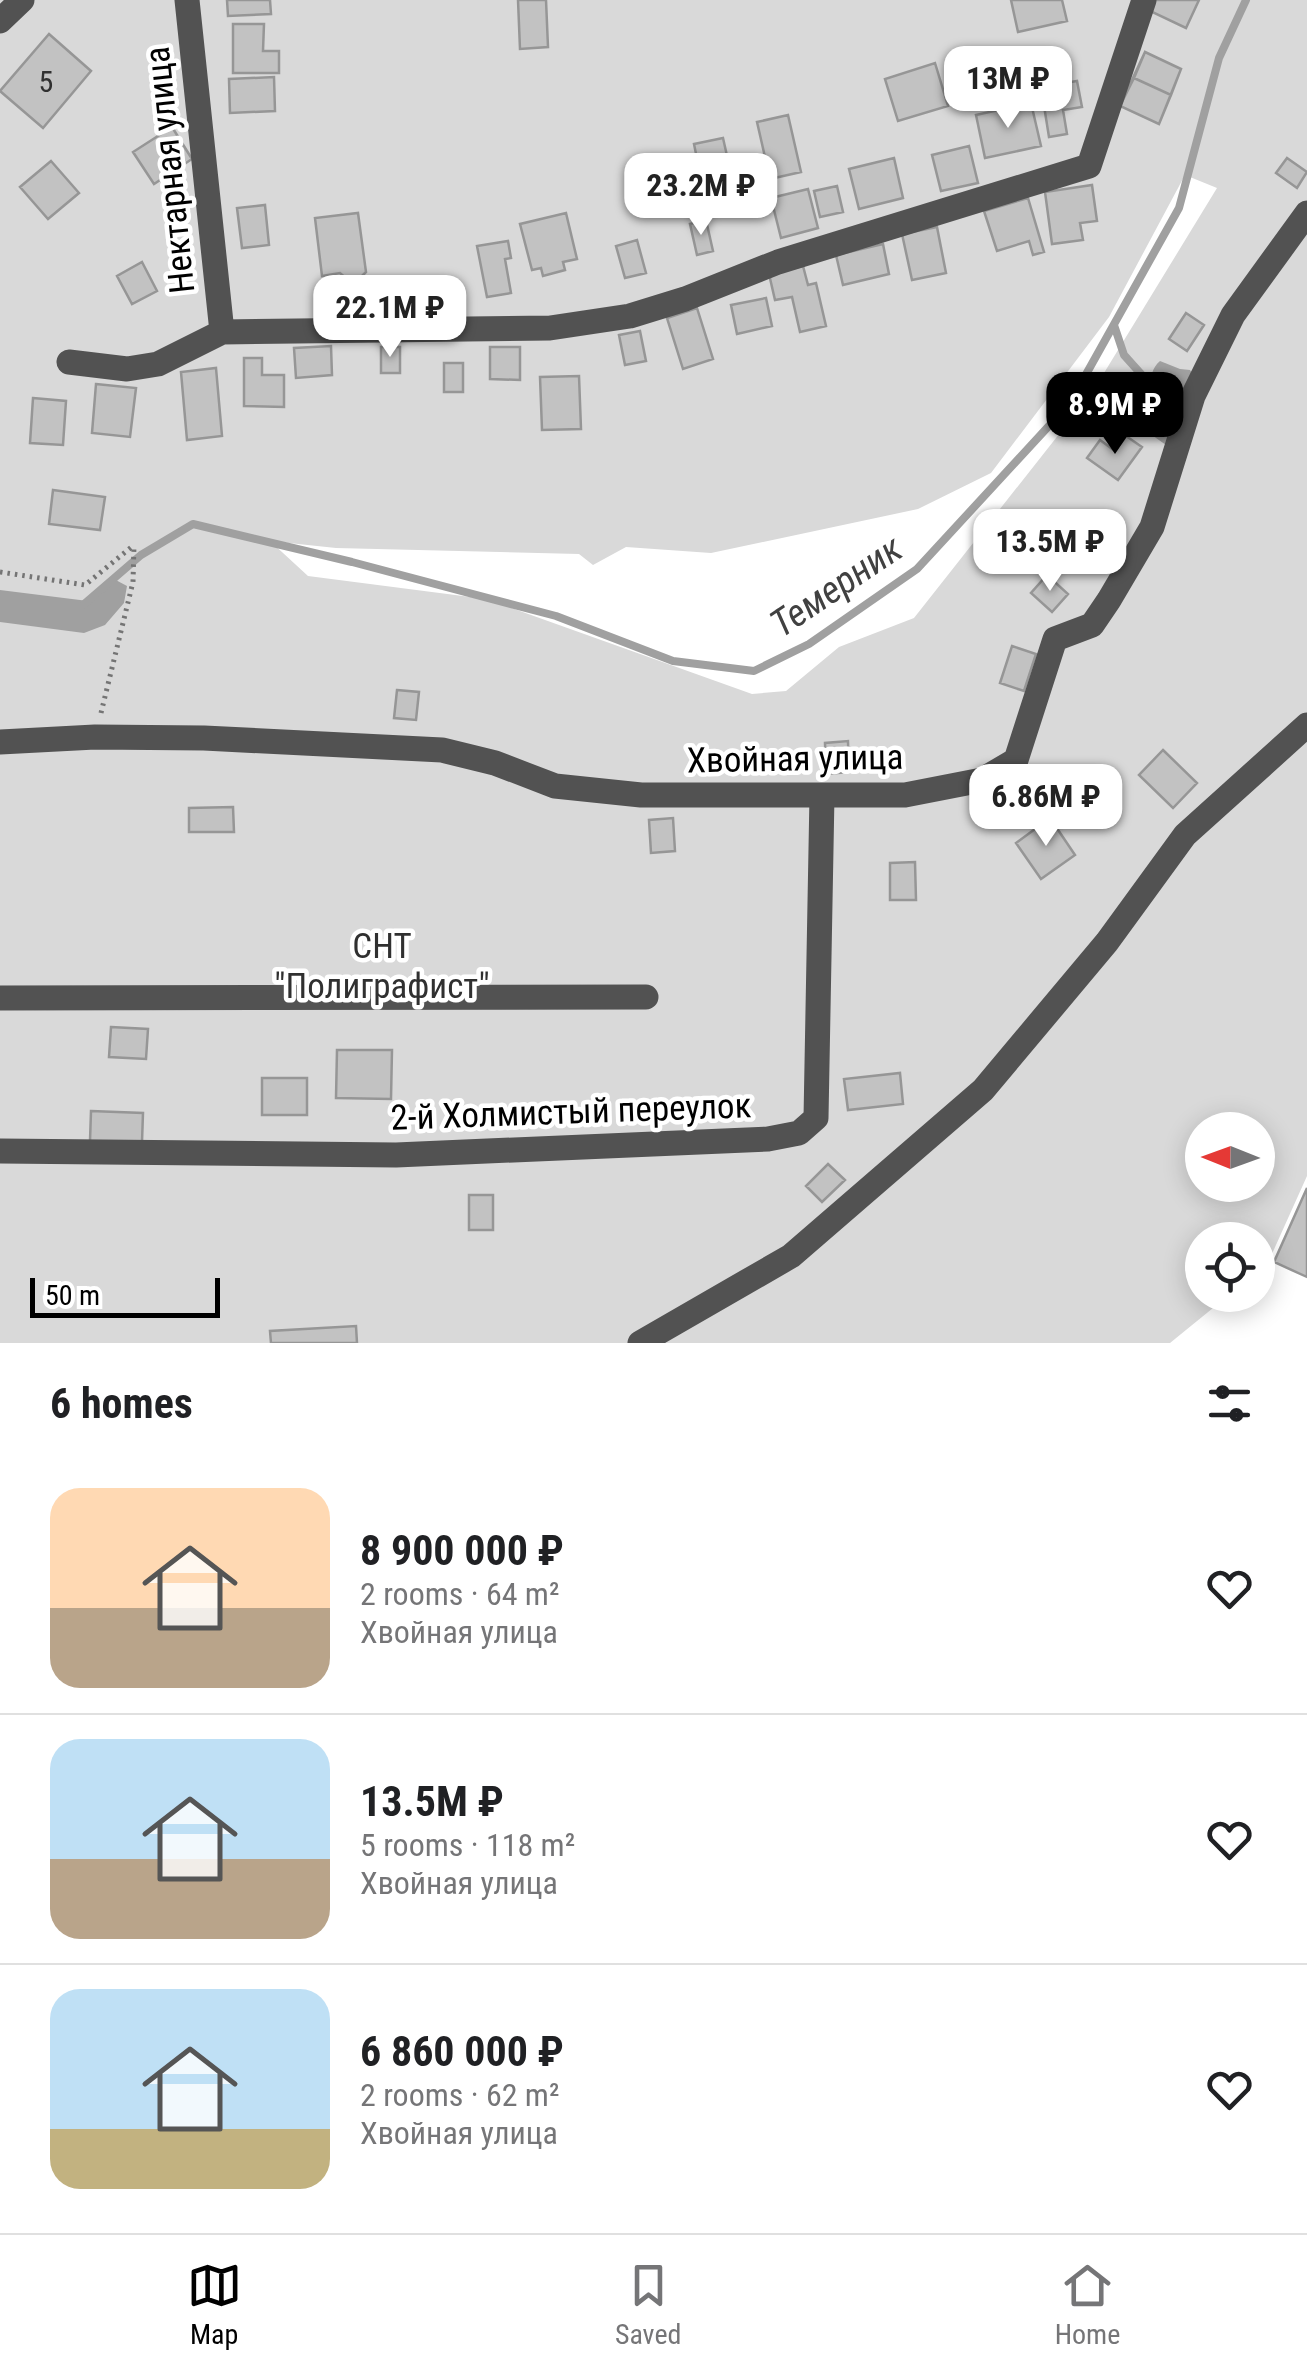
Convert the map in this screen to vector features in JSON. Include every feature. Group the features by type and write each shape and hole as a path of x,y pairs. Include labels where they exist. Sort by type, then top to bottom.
{"street":[{"path":"0,21 22,0"},
{"name":"Нектарная улица","path":"187,0 222,332"},
{"path":"69,362 126,368 158,364 222,332 550,328 630,316 778,262 1090,166 1144,0"},
{"name":"Хвойная улица","path":"0,742 95,737 204,738 442,750 495,763 555,786 641,795 904,796 982,780 1016,760 1055,640 1092,625 1152,527 1192,396 1233,315 1307,213"},
{"path":"640,1343 792,1256 983,1090 1107,942 1185,835 1307,725"},
{"name":"2-й Холмистый переулок","path":"0,1151 396,1155 768,1139 799,1133 816,1118 822,796"},
{"path":"0,998 646,997"}],"path":[{"path":"0,572 85,585 134,545 133,582 95,737"}],"green space":[{"name":"СНТ \"Полиграфист\"","path":"0,0 1307,0 1307,1176 1275,1247 1275,1222 1185,1222 1185,1312 1208,1312 1170,1343 0,1343","holes":["1185,175 1217,188 1093,391 914,618 839,647 786,691 752,694 486,599 308,576 270,541 336,548 579,554 593,565 626,547 711,553 918,509 991,473 1109,317"]}],"shaded area":[{"path":"1160,361 1190,370 1195,378 1166,445 1139,426 1152,412 1151,378"},
{"path":"112,578 127,586 124,603 105,625 84,633 0,622 0,590 88,601"}],"building":[{"path":"227,0 270,0 271,14 228,16"},
{"path":"518,0 546,0 548,47 520,49"},
{"path":"1011,0 1062,0 1067,21 1018,32"},
{"path":"1155,0 1199,0 1186,28 1150,11"},
{"path":"233,24 264,24 263,51 279,51 279,73 233,73"},
{"path":"49,34 91,71 43,128 0,91"},
{"path":"1145,52 1181,69 1159,124 1120,106"},
{"path":"1145,52 1181,69 1171,95 1134,78"},
{"path":"935,63 948,106 898,121 885,79"},
{"path":"274,77 275,111 230,113 229,79"},
{"path":"1134,78 1171,95 1159,124 1120,106"},
{"path":"1077,81 1082,107 1063,110 1067,134 1049,137 1041,87"},
{"path":"1031,103 1041,146 985,158 976,115"},
{"path":"788,115 801,172 770,179 757,122"},
{"path":"172,127 192,159 154,184 133,152"},
{"path":"723,138 734,187 704,193 694,144"},
{"path":"969,146 978,183 941,191 932,155"},
{"path":"894,158 903,198 859,209 849,169"},
{"path":"1287,158 1307,172 1297,188 1276,173"},
{"path":"51,161 79,193 48,219 20,187"},
{"path":"759,161 765,191 741,196 734,166"},
{"path":"1092,185 1097,221 1080,223 1083,240 1052,244 1045,192"},
{"path":"837,186 843,212 820,217 814,191"},
{"path":"808,189 818,228 781,238 771,198"},
{"path":"1028,198 1044,252 1033,255 1029,241 997,251 984,211"},
{"path":"265,205 269,245 242,248 237,208"},
{"path":"358,213 366,272 359,279 348,280 340,273 322,276 315,218"},
{"path":"566,213 577,259 563,262 565,270 543,276 541,268 532,270 520,224"},
{"path":"706,220 713,251 697,255 690,224"},
{"path":"937,227 946,273 912,280 902,234"},
{"path":"637,240 646,273 625,278 616,246"},
{"path":"508,241 511,258 505,259 511,293 487,297 477,246"},
{"path":"883,244 889,274 843,285 836,255"},
{"path":"142,262 157,291 132,304 117,276"},
{"path":"803,266 808,285 816,283 826,326 800,332 792,297 775,300 769,274"},
{"path":"766,298 772,326 737,334 731,305"},
{"path":"697,308 713,359 683,369 667,318"},
{"path":"1186,313 1204,325 1187,351 1169,339"},
{"path":"640,331 646,361 625,365 619,335"},
{"path":"331,346 332,375 296,378 294,348"},
{"path":"381,347 400,347 400,373 381,373"},
{"path":"490,347 520,347 520,380 490,379"},
{"path":"244,358 262,358 262,375 284,375 284,407 244,406"},
{"path":"444,363 463,363 463,392 444,392"},
{"path":"216,368 222,436 187,440 181,372"},
{"path":"579,376 581,429 542,430 540,377"},
{"path":"96,384 136,388 130,437 92,433"},
{"path":"33,398 66,401 63,445 30,443"},
{"path":"1126,436 1142,447 1118,480 1087,458 1100,440 1115,451"},
{"path":"53,490 105,497 100,530 49,524"},
{"path":"1093,525 1115,542 1103,559 1080,542"},
{"path":"1047,575 1068,594 1052,612 1031,593"},
{"path":"1012,646 1036,654 1024,691 1000,683"},
{"path":"397,690 419,692 416,720 394,718"},
{"path":"848,741 849,772 826,774 825,743"},
{"path":"1163,750 1197,783 1173,808 1139,775"},
{"path":"233,807 234,832 189,832 189,808"},
{"path":"673,818 675,851 651,853 649,820"},
{"path":"1050,818 1075,855 1041,879 1016,843"},
{"path":"915,862 916,900 890,900 890,863"},
{"path":"111,1027 148,1029 146,1059 109,1057"},
{"path":"337,1050 392,1050 391,1099 336,1098"},
{"path":"900,1073 903,1104 848,1110 844,1079"},
{"path":"262,1078 307,1078 307,1115 262,1115"},
{"path":"91,1111 143,1113 142,1142 90,1141"},
{"path":"828,1164 845,1180 822,1202 806,1186"},
{"path":"1307,1188 1307,1277 1275,1260"},
{"path":"469,1195 493,1195 493,1230 469,1230"},
{"path":"356,1326 357,1343 271,1343 270,1331"}],"waterway":[{"name":"Темерник","path":"83,605 141,555 193,524 556,616 673,661 754,671 809,644 917,569 1070,403 1179,208 1219,58 1246,0"},
{"path":"1114,325 1124,355 1150,384"}]}
